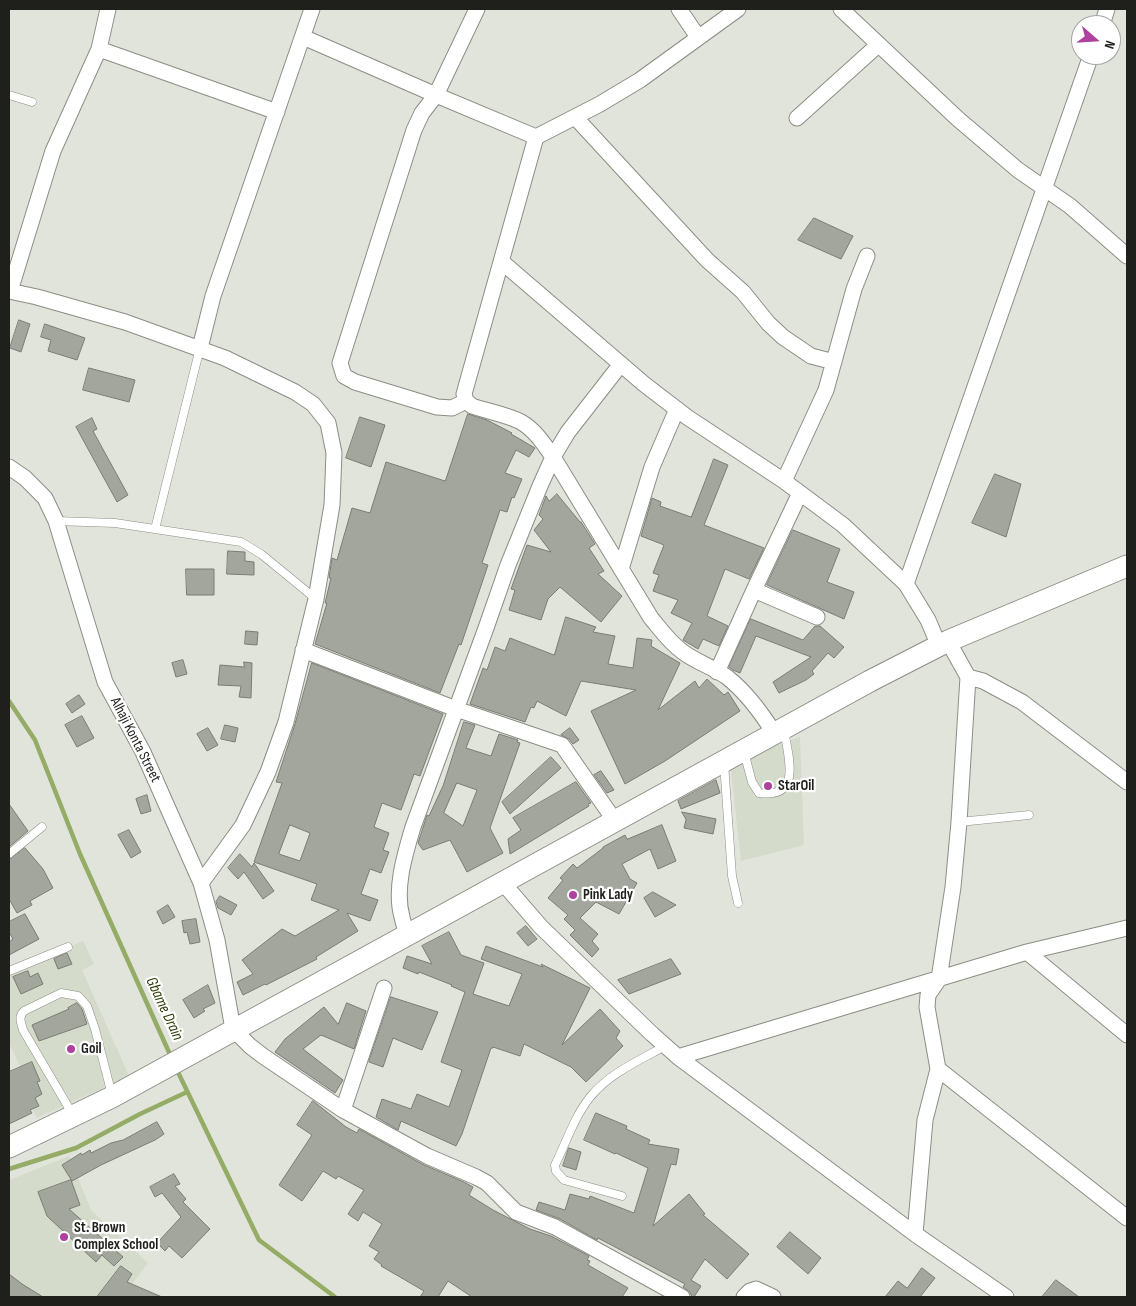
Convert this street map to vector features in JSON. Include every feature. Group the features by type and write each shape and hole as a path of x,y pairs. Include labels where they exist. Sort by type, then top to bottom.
{"main road":[{"path":"9,1147 112,1097 744,750 944,643 1127,566"}],"street":[{"path":"108,9 99,49 53,151 10,291 125,322 200,348 295,392 313,404 328,423 334,453 332,505 316,599 286,722 268,772 243,825 201,883"},
{"path":"200,348 213,296 312,9"},
{"path":"466,401 452,408 437,407 354,382 344,376 340,363 414,130 422,113 436,95 478,9"},
{"path":"679,9 698,37"},
{"path":"738,9 640,80 536,137 464,394 466,401 472,406 520,422 541,440 651,618 669,640 683,652 717,672 744,692 779,731"},
{"path":"841,9 958,119 1018,170 1046,188 1127,256"},
{"path":"303,37 536,137"},
{"path":"797,118 878,44"},
{"path":"99,49 277,112"},
{"path":"906,584 1088,65"},
{"path":"575,117 707,260 743,292 768,323 783,337 811,356 834,362"},
{"path":"784,481 819,406 834,362 854,290 867,256"},
{"path":"502,262 621,364 677,409 784,481 844,525 906,584 928,620 968,677 960,822 953,887 939,979 928,995 927,1007 938,1069 925,1120 915,1234"},
{"path":"408,936 401,916 400,889 413,827 511,557 553,457 580,414 621,364"},
{"path":"621,570 652,467 677,409"},
{"name":"Alhaji Konta Street","path":"9,467 25,478 45,498 56,521 105,682 143,752 201,883 217,940 233,1029"},
{"path":"717,672 800,493"},
{"path":"754,590 816,617"},
{"path":"303,650 456,708 562,745 615,821"},
{"path":"968,677 983,681 1022,702 1127,782"},
{"path":"504,883 540,927 678,1057 915,1234 984,1291 1006,1297"},
{"path":"678,1057 1027,952 1127,928"},
{"path":"1027,952 1127,1036"},
{"path":"342,1110 384,988"},
{"path":"233,1029 263,1056 342,1110 427,1156 487,1183 516,1212 555,1227 682,1297"},
{"path":"938,1069 1127,1218"},
{"path":"744,1297 750,1291 756,1289 773,1297"}],"lane":[{"path":"9,95 32,102"},
{"path":"155,529 200,348"},
{"path":"56,521 115,524 241,542 261,554 316,599"},
{"path":"744,750 752,782 759,793 771,795 786,786 791,774 779,731"},
{"path":"724,761 732,876 738,902"},
{"path":"960,822 1029,815"},
{"path":"9,854 42,827"},
{"path":"9,971 68,947"},
{"path":"74,1117 23,1030 20,1020 24,1010 62,993 78,996 87,1006 95,1029 112,1097"},
{"path":"622,1196 564,1180 556,1171 555,1165 583,1107 591,1096 612,1077 666,1046"}],"shaded area":[{"path":"800,737 804,845 741,861 730,762"},
{"path":"83,941 94,964 82,970 129,1076 37,1118 23,1091 30,1087 9,1043 9,973"},
{"name":"St. Brown Complex School","path":"69,1156 91,1210 148,1263 122,1297 9,1297 9,1180"}],"building":[{"path":"814,218 853,236 841,259 798,240"},
{"path":"19,320 30,324 21,352 10,348"},
{"path":"45,324 85,338 77,360 48,351 51,340 41,337"},
{"path":"89,368 135,380 129,402 83,390"},
{"path":"468,414 487,420 535,448 529,457 516,450 505,473 522,479 514,498 512,497 507,512 500,510 482,563 488,565 461,645 459,644 440,693 315,644 327,603 325,603 331,578 329,578 332,558 337,560 352,508 370,513 386,462 445,481"},
{"path":"360,417 385,425 371,467 346,458"},
{"path":"92,418 97,429 93,431 128,495 117,502 76,427"},
{"path":"714,459 728,465 704,525 764,548 749,579 725,569 707,616 728,626 719,646 703,639 698,649 683,640 692,623 671,613 678,600 653,591 659,575 653,573 664,545 641,536 652,498 661,502 660,506 691,517"},
{"path":"995,474 1021,484 1006,537 972,523"},
{"path":"557,494 581,522 595,544 589,548 604,571 598,574 622,596 601,622 560,587 548,599 541,620 509,610 515,590 511,589 527,545 551,552 534,530 543,519 539,515 546,496 549,501"},
{"path":"793,530 840,549 827,582 854,592 844,619 767,585"},
{"path":"228,551 245,552 245,561 254,562 254,575 227,574"},
{"path":"186,569 214,569 214,595 187,595"},
{"path":"566,617 596,627 593,632 615,636 608,664 633,668 637,638 652,640 651,646 680,663 658,710 695,681 699,688 707,679 724,695 728,692 740,711 665,761 625,784 591,711 636,690 581,681 566,716 537,701 534,708 531,707 525,722 470,704 483,668 487,670 495,647 505,651 510,638 554,655"},
{"path":"751,619 803,640 815,626 820,626 844,647 834,658 828,653 812,671 814,674 806,680 779,693 773,682 811,657 756,636 740,673 733,670 729,667"},
{"path":"246,631 258,632 257,645 245,644"},
{"path":"183,660 187,674 176,677 172,663"},
{"path":"244,662 252,663 251,698 239,697 241,686 218,685 220,665 244,667"},
{"path":"312,663 443,714 420,776 414,774 401,810 382,803 374,827 389,833 383,850 389,852 381,873 370,869 361,894 378,900 370,921 347,913 358,931 316,957 317,959 243,995 237,982 253,974 242,960 282,929 295,936 339,910 311,900 317,884 254,862 282,783 276,782","holes":["290,825 310,833 300,861 279,854"]},
{"path":"79,695 85,704 72,713 66,704"},
{"path":"82,716 94,738 77,747 65,725"},
{"path":"464,722 475,725 466,748 491,756 499,734 518,740 517,742 520,743 490,828 503,853 467,872 450,840 423,850 418,843 427,815 429,816 443,786","holes":["457,783 477,790 463,826 444,813"]},
{"path":"225,725 238,728 235,742 221,739"},
{"path":"208,728 218,745 207,751 197,734"},
{"path":"570,728 579,740 573,744 569,739 561,735"},
{"path":"551,757 561,768 510,814 502,802"},
{"path":"601,771 614,790 607,793 594,775"},
{"path":"716,780 720,793 681,809 678,801"},
{"path":"576,782 591,803 588,804 589,806 510,854 508,839 521,830 513,818"},
{"path":"147,795 151,811 141,814 136,799"},
{"path":"9,804 28,831 9,847"},
{"path":"682,812 716,819 713,834 684,828 686,820"},
{"path":"662,825 676,861 658,869 650,849 622,864 630,879 637,883 619,914 596,902 580,918 598,934 592,941 599,949 592,957 570,935 575,930 564,919 568,915 548,898 563,880 560,878 573,864 577,868 603,847 625,835 627,839"},
{"path":"129,830 141,852 131,858 118,835"},
{"path":"25,848 43,869 53,888 30,901 32,905 17,913 9,899 9,860"},
{"path":"240,854 252,867 254,863 274,891 263,899 244,872 238,879 228,868"},
{"path":"653,892 676,905 655,917 644,898"},
{"path":"220,896 237,905 231,915 218,908 216,902"},
{"path":"168,905 175,917 163,924 157,912"},
{"path":"25,914 39,939 9,955 9,942 13,939 9,932 9,922"},
{"path":"196,919 200,942 190,944 187,932 184,933 182,921"},
{"path":"526,926 537,939 528,946 517,933"},
{"path":"449,932 461,955 484,963 473,994 509,1006 522,974 481,959 486,946 543,967 541,964 590,988 562,1045 600,1009 620,1031 616,1038 623,1046 586,1082 571,1067 524,1044 520,1056 491,1048 462,1134 456,1146 401,1121 398,1130 376,1117 382,1099 411,1109 417,1094 449,1107 462,1070 441,1062 465,992 419,972 418,974 403,968 407,956 432,964 422,946"},
{"path":"67,953 72,964 58,969 54,959"},
{"path":"671,959 681,974 629,994 618,980"},
{"path":"28,971 30,977 38,973 43,984 21,994 13,977"},
{"path":"208,985 215,1003 203,1009 205,1011 194,1018 183,1000"},
{"path":"391,997 438,1012 422,1050 393,1038 383,1067 369,1062"},
{"path":"77,1003 82,1009 87,1024 39,1041 32,1025 69,1009"},
{"path":"347,1003 366,1011 354,1049 321,1035 303,1049 343,1080 335,1093 275,1052 285,1039 324,1007 338,1024"},
{"path":"32,1062 40,1081 37,1082 42,1094 35,1098 39,1106 30,1110 32,1113 9,1124 9,1072"},
{"path":"313,1101 346,1127 357,1133 359,1129 422,1164 473,1187 469,1195 530,1229 551,1236 589,1256 587,1260 590,1261 588,1265 628,1288 622,1297 472,1297 448,1281 438,1297 420,1297 424,1291 381,1266 374,1259 379,1252 369,1246 382,1224 363,1212 358,1221 348,1214 364,1190 338,1176 336,1179 323,1171 302,1201 279,1185 312,1135 297,1125"},
{"path":"596,1113 627,1126 626,1129 650,1140 648,1144 679,1149 676,1165 671,1164 653,1226 689,1194 705,1214 703,1215 749,1254 727,1279 705,1259 691,1280 701,1286 694,1297 692,1297 690,1292 683,1287 685,1284 598,1238 597,1240 560,1219 536,1210 539,1202 565,1210 570,1194 589,1199 590,1196 634,1213 648,1168 584,1140"},
{"path":"157,1122 164,1134 72,1181 62,1165 81,1153 82,1155 90,1150 91,1153 111,1143 123,1140"},
{"path":"569,1148 581,1152 576,1170 563,1166"},
{"path":"174,1174 180,1184 175,1186 186,1199 183,1202 210,1229 182,1258 169,1246 165,1251 157,1243 181,1217 162,1193 155,1197 150,1187"},
{"path":"71,1180 80,1205 69,1209 123,1257 114,1266 102,1255 96,1262 47,1216 38,1192"},
{"path":"790,1232 821,1258 808,1274 777,1247"},
{"path":"121,1266 132,1274 127,1282 162,1297 97,1297"},
{"path":"922,1268 935,1278 920,1297 885,1297 898,1281 907,1288"},
{"path":"9,1274 22,1284 43,1297 9,1297"},
{"path":"1056,1280 1079,1297 1042,1297"}],"waterway":[{"name":"Gbame Drain","path":"9,701 35,740 80,854 172,1059"},
{"name":"Gbame Drain","path":"176,1068 259,1240 335,1297"},
{"path":"9,1169 76,1148 140,1114 187,1092"}],"place":[{"name":"StarOil","path":"768,786"},
{"name":"Pink Lady","path":"573,895"},
{"name":"Goil","path":"71,1049"},
{"name":"St. Brown Complex School","path":"64,1237"}]}
